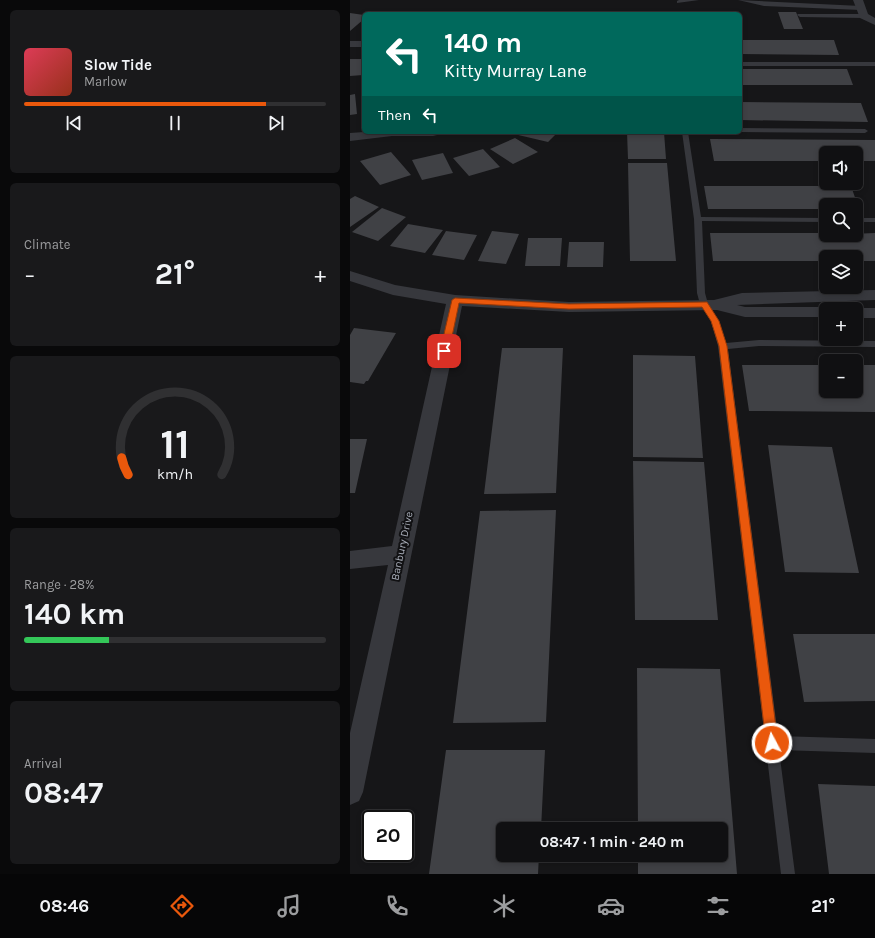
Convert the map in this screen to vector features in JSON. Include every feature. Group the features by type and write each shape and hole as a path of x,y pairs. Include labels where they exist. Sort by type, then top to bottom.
{"street":[{"path":"861,8 875,22"},
{"path":"350,44 362,44"},
{"path":"350,137 375,134"},
{"path":"350,276 393,290 455,300 569,307 710,304 742,298 875,295"},
{"name":"Banbury Drive","path":"350,792 455,300"},
{"path":"710,304 745,312 819,312"},
{"path":"863,313 875,313"},
{"path":"350,560 400,554"}],"lane":[{"path":"679,2 696,0"},
{"path":"741,0 764,4 861,8"},
{"path":"800,15 861,8"},
{"path":"742,64 875,64"},
{"path":"742,130 865,131"},
{"path":"685,134 698,219 702,293 710,304 723,346 788,874"},
{"path":"698,219 819,220"},
{"path":"863,220 875,220"},
{"path":"723,346 758,344 875,344"},
{"path":"772,743 875,746"}],"building":[{"path":"480,11 480,12 455,12"},
{"path":"778,12 796,12 803,29 784,29"},
{"path":"350,13 362,15 362,21 350,31"},
{"path":"742,40 834,40 839,55 742,54"},
{"path":"350,59 362,59 362,75 350,76"},
{"path":"742,69 847,69 853,85 742,85"},
{"path":"355,94 357,114 350,115 350,95"},
{"path":"742,102 861,103 868,122 742,120"},
{"path":"514,134 556,134 548,142"},
{"path":"627,134 664,134 666,159 628,159"},
{"path":"515,138 538,152 513,164 490,149"},
{"path":"710,139 875,140 875,161 863,161 863,146 819,146 819,161 714,161"},
{"path":"483,149 500,167 469,176 453,158"},
{"path":"391,152 411,175 380,185 360,161"},
{"path":"443,153 453,173 422,180 412,160"},
{"path":"628,163 667,163 676,261 630,261"},
{"path":"704,186 819,186 819,190 852,190 855,198 819,198 819,209 708,209"},
{"path":"355,196 379,207 350,227 350,199"},
{"path":"382,208 406,217 378,241 352,232"},
{"path":"408,224 443,230 425,253 390,246"},
{"path":"446,231 477,235 464,260 432,255"},
{"path":"492,231 519,234 506,264 478,261"},
{"path":"710,233 819,233 819,242 863,242 863,233 875,233 875,261 863,261 863,250 819,250 819,261 713,261"},
{"path":"528,238 562,238 560,266 525,266"},
{"path":"569,242 604,242 603,267 567,267"},
{"path":"354,328 396,333 368,381 364,384 350,382 350,335"},
{"path":"502,348 563,348 556,493 484,494"},
{"path":"633,355 695,356 703,458 633,457"},
{"path":"742,365 819,365 819,398 863,398 863,365 875,365 875,412 749,411"},
{"path":"350,439 367,439 355,493 350,493"},
{"path":"768,445 832,447 859,573 785,572"},
{"path":"633,461 704,462 718,620 635,620"},
{"path":"556,510 546,722 453,723 480,511"},
{"path":"793,634 875,634 875,701 804,702"},
{"path":"637,668 720,669 737,874 638,874 638,862 728,862 728,822 638,822"},
{"path":"446,750 545,750 541,822 496,822 496,862 539,862 538,874 429,874"},
{"path":"818,784 875,786 875,874 829,874"}],"route":[{"path":"444,351 455,300 569,307 704,304 715,321 723,346 772,743"}]}
